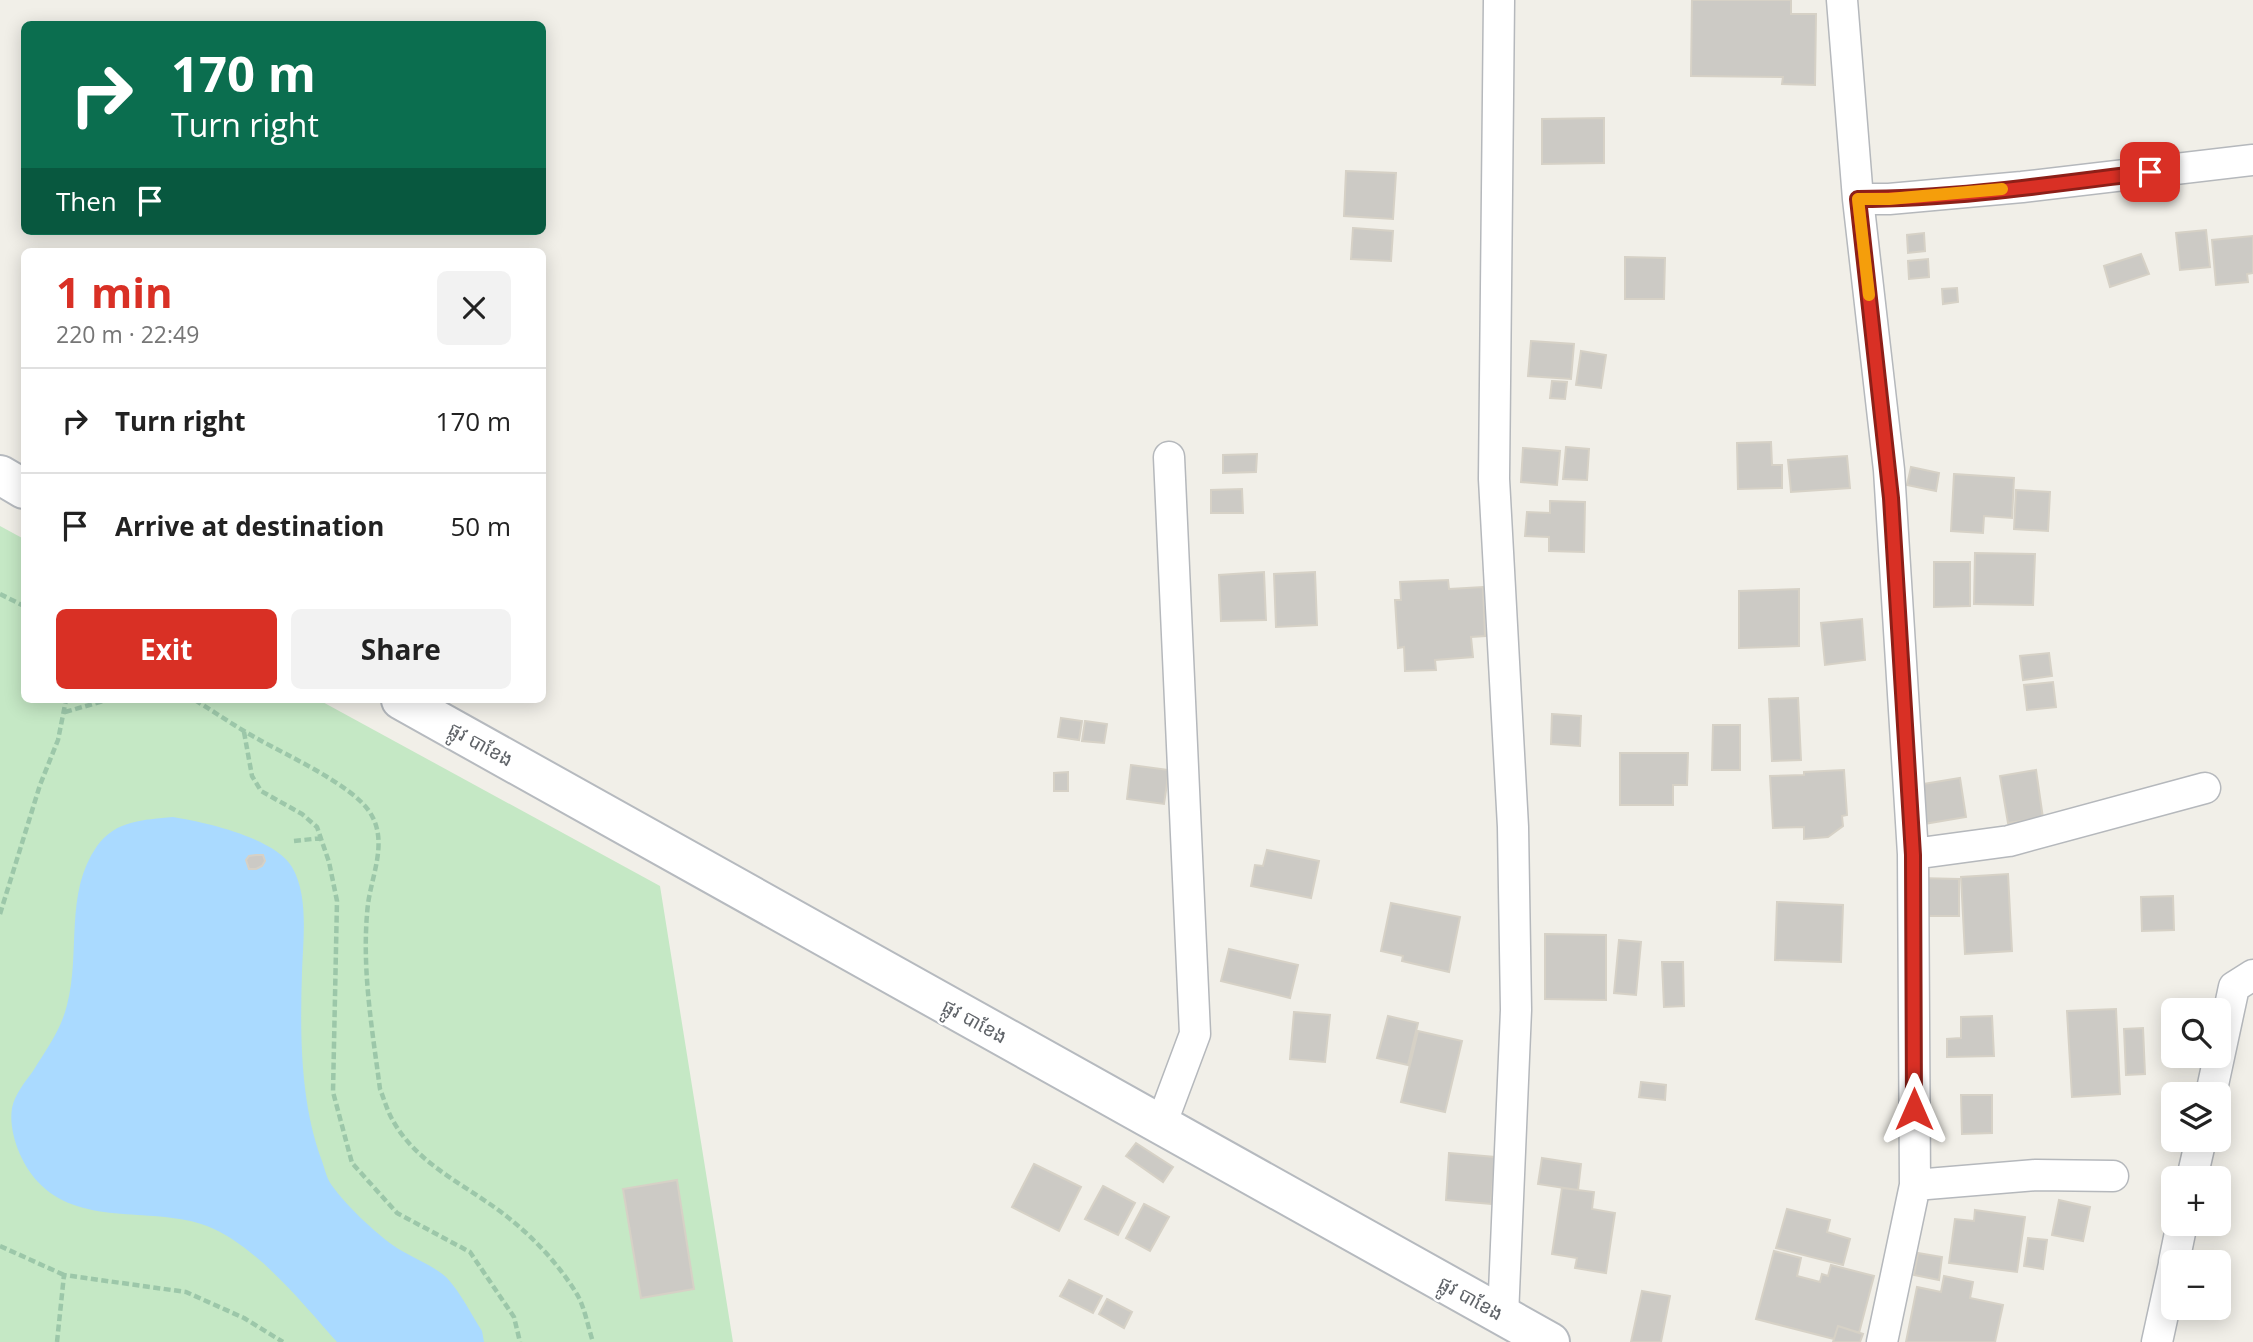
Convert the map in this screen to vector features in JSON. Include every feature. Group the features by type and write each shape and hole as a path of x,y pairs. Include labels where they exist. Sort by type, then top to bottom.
{"street":[{"path":"1499,0 1494,479 1513,827 1516,1010 1503,1316"},
{"path":"1842,0 1858,199 1889,470 1913,855 1915,1185 1882,1342"},
{"path":"1858,199 1889,199 2022,187 2253,160"},
{"path":"1161,1125 1195,1034 1169,457"},
{"path":"0,475 21,487"},
{"name":"ផ្លូវ បាខែង","path":"406,703 1550,1342"},
{"path":"1913,855 2009,841 2205,788"},
{"path":"2214,1082 2234,988 2253,975"},
{"path":"1915,1185 2036,1175 2113,1176"},
{"path":"2157,1342 2162,1320"}],"path":[{"path":"0,594 21,604"},
{"path":"0,914 66,703"},
{"path":"65,712 96,703"},
{"path":"200,703 338,786 358,800 374,820 378,836 378,854 368,903 365,953 380,1089 393,1121 412,1146 442,1172 510,1219 552,1259 579,1297 593,1342"},
{"path":"243,731 252,776 261,791 302,814 317,827 322,838 337,901 333,1092 352,1163 397,1213 470,1252 514,1317 520,1342"},
{"path":"294,841 322,838"},
{"path":"0,1247 64,1275 186,1292 244,1318 283,1342"},
{"path":"57,1342 64,1275"}],"green space":[{"path":"0,526 21,537 21,703 324,703 660,886 733,1342 0,1342"}],"water":[{"path":"173,817 220,827 255,840 271,848 292,867 301,891 304,918 301,1019 305,1092 328,1179 351,1208 380,1235 447,1278 482,1331 484,1342 337,1342 278,1277 226,1235 187,1220 121,1214 78,1206 58,1198 41,1185 22,1159 12,1128 13,1103 53,1040 67,1005 77,903 87,864 104,837 121,826"}],"building":[{"path":"1692,0 1791,0 1791,14 1816,14 1815,85 1782,84 1783,77 1691,76"},
{"path":"1604,118 1604,163 1542,164 1542,119"},
{"path":"1346,171 1396,173 1393,219 1344,216"},
{"path":"1353,228 1393,231 1391,261 1351,259"},
{"path":"2206,230 2210,267 2180,270 2176,233"},
{"path":"1924,233 1925,251 1908,253 1907,235"},
{"path":"2253,236 2253,273 2247,274 2248,282 2216,285 2212,240"},
{"path":"2141,254 2149,274 2110,287 2104,266"},
{"path":"1625,257 1665,258 1664,299 1625,299"},
{"path":"1928,259 1929,277 1909,279 1908,261"},
{"path":"1957,288 1958,302 1943,304 1942,289"},
{"path":"1531,341 1574,344 1571,379 1528,376"},
{"path":"1581,351 1606,355 1601,388 1576,385"},
{"path":"1552,381 1567,382 1565,399 1550,398"},
{"path":"1771,442 1772,465 1782,465 1782,488 1738,489 1737,443"},
{"path":"1566,447 1589,449 1587,480 1563,479"},
{"path":"1523,448 1560,451 1557,485 1521,482"},
{"path":"1257,454 1256,472 1223,473 1223,455"},
{"path":"1847,456 1850,488 1791,492 1788,460"},
{"path":"1911,467 1939,473 1936,491 1907,485"},
{"path":"1954,474 2014,478 2012,518 1984,516 1983,533 1951,531"},
{"path":"1242,489 1243,513 1211,513 1211,490"},
{"path":"2016,490 2050,492 2048,531 2014,529"},
{"path":"1550,501 1585,502 1584,552 1549,551 1549,537 1525,536 1527,512 1550,513"},
{"path":"1975,553 2035,554 2033,605 1974,604"},
{"path":"1934,562 1970,562 1970,606 1934,607"},
{"path":"1264,572 1266,620 1221,621 1219,575"},
{"path":"1315,572 1317,625 1276,627 1274,574"},
{"path":"1448,580 1449,589 1483,587 1485,636 1471,637 1473,657 1435,660 1436,670 1405,671 1404,647 1398,648 1395,600 1401,600 1400,582"},
{"path":"1799,589 1799,646 1739,648 1739,591"},
{"path":"1862,619 1865,660 1825,665 1821,623"},
{"path":"2049,653 2052,676 2023,680 2020,656"},
{"path":"2053,682 2056,707 2027,710 2024,685"},
{"path":"1798,698 1801,760 1772,761 1769,699"},
{"path":"1552,714 1581,716 1580,746 1551,744"},
{"path":"1061,718 1082,721 1079,740 1058,737"},
{"path":"1085,721 1107,724 1104,743 1082,741"},
{"path":"1713,725 1740,725 1740,770 1712,770"},
{"path":"1620,753 1688,753 1687,785 1673,785 1673,805 1620,805"},
{"path":"1131,765 1169,770 1164,804 1127,799"},
{"path":"1844,770 1847,815 1842,816 1843,826 1828,837 1804,839 1804,827 1773,828 1770,776"},
{"path":"2036,770 2043,818 2008,823 2000,776"},
{"path":"1068,772 1068,791 1054,791 1054,773"},
{"path":"1960,778 1966,817 1924,824 1917,785"},
{"path":"1267,850 1319,861 1311,898 1251,886 1255,865 1263,866"},
{"path":"263,855 265,861 262,866 249,869 246,860 249,856"},
{"path":"2008,874 2012,951 1965,954 1961,877"},
{"path":"1918,878 1959,879 1959,916 1917,916"},
{"path":"2173,896 2174,930 2142,931 2141,897"},
{"path":"1777,902 1843,905 1841,962 1775,960"},
{"path":"1391,903 1460,917 1449,972 1402,961 1403,956 1381,951"},
{"path":"1545,934 1606,935 1606,1000 1545,999"},
{"path":"1619,940 1641,942 1636,995 1614,993"},
{"path":"1229,949 1298,965 1290,998 1221,981"},
{"path":"1662,962 1683,962 1684,1006 1664,1007"},
{"path":"2116,1009 2120,1094 2072,1097 2067,1011"},
{"path":"1294,1012 1330,1015 1325,1062 1290,1059"},
{"path":"1388,1016 1418,1023 1408,1065 1377,1058"},
{"path":"1992,1016 1994,1056 1947,1057 1947,1039 1961,1038 1961,1017"},
{"path":"2143,1028 2145,1074 2126,1075 2124,1029"},
{"path":"1418,1031 1462,1041 1445,1112 1401,1102"},
{"path":"1641,1082 1666,1085 1665,1100 1639,1097"},
{"path":"1961,1095 1992,1095 1992,1133 1962,1134"},
{"path":"1136,1143 1173,1167 1163,1182 1126,1156"},
{"path":"1449,1153 1495,1157 1491,1204 1446,1200"},
{"path":"1542,1158 1581,1164 1578,1190 1538,1184"},
{"path":"1034,1164 1081,1187 1059,1231 1012,1207"},
{"path":"677,1180 694,1289 641,1298 623,1189"},
{"path":"1103,1186 1135,1203 1118,1235 1085,1219"},
{"path":"1562,1188 1594,1192 1592,1209 1615,1213 1606,1273 1575,1268 1577,1258 1552,1254"},
{"path":"2059,1200 2090,1207 2083,1241 2052,1235"},
{"path":"1144,1204 1169,1217 1150,1251 1126,1238"},
{"path":"1787,1209 1830,1220 1827,1232 1850,1239 1843,1265 1776,1248"},
{"path":"1975,1210 2025,1217 2017,1272 1949,1263 1955,1219 1974,1221"},
{"path":"2028,1238 2047,1240 2043,1269 2024,1266"},
{"path":"1774,1251 1801,1258 1797,1276 1820,1282 1822,1274 1828,1276 1831,1265 1874,1276 1859,1333 1838,1326 1834,1339 1756,1319"},
{"path":"1918,1253 1942,1257 1939,1280 1914,1275"},
{"path":"1944,1276 1973,1282 1970,1298 2003,1305 1995,1342 1906,1342 1917,1287 1941,1292"},
{"path":"1069,1280 1102,1296 1093,1313 1060,1296"},
{"path":"1642,1291 1670,1296 1661,1342 1631,1342"},
{"path":"1107,1299 1132,1312 1124,1328 1099,1314"},
{"path":"1838,1326 1863,1334 1860,1342 1833,1342"}],"slow traffic":[{"path":"1869,295 1858,199 1889,199 2002,189"}],"route":[{"path":"1914,1109 1913,855 1889,470 1858,199 1889,199 2022,187 2150,172"}]}
